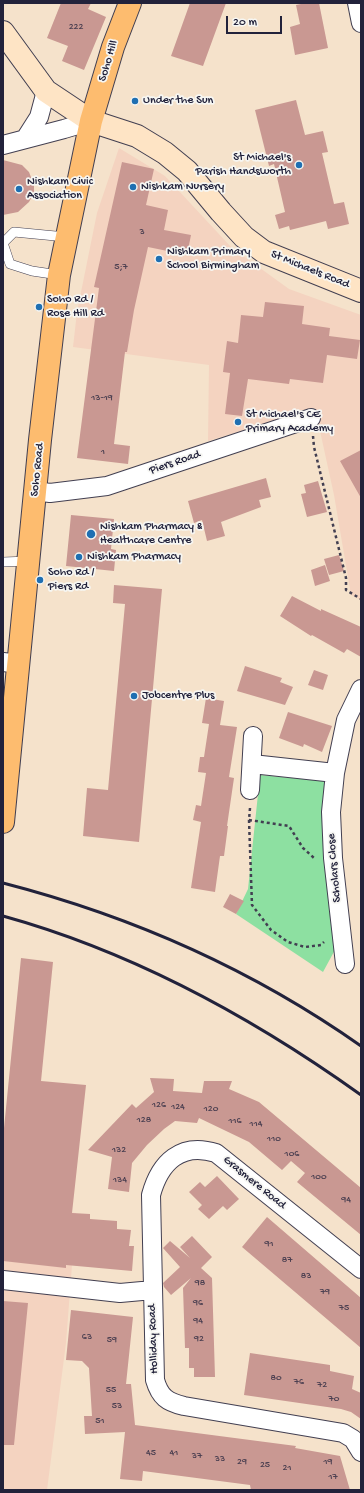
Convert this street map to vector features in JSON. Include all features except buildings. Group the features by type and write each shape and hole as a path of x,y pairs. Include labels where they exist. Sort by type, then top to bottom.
{"highway":[{"name":"Soho Hill","path":"91,121 113,47 130,3"},
{"name":"Soho Road","path":"3,822 11,663 29,561 35,492 59,275 91,121"}],"street":[{"path":"357,3 361,23"},
{"path":"3,32 46,91 39,117 24,139"},
{"name":"St Michaels Road","path":"46,91 91,121 137,136 165,153 187,171 244,237 264,252 361,291"},
{"path":"3,145 64,130 91,121"},
{"name":"Piers Road","path":"35,492 50,493 107,486 311,418"},
{"name":"Scholars Close","path":"345,964 333,858 331,812 336,773 346,720 361,689"},
{"path":"250,790 253,736"},
{"path":"252,764 336,773"},
{"name":"Grasmere Road","path":"152,1290 151,1195 156,1178 166,1164 176,1155 193,1149 204,1149 216,1153 361,1269"},
{"name":"Holliday Road","path":"3,1280 120,1293 152,1290 155,1380 163,1398 170,1402 184,1406 343,1433 353,1439 361,1452"}],"lane":[{"path":"59,275 32,271 10,264 3,243 14,232 66,237"},
{"path":"3,562 29,561"}],"path":[{"path":"311,418 314,447 346,578 346,590 361,598"},
{"path":"250,790 249,820 252,905 271,930 288,942 305,947 321,945 325,940"},
{"path":"249,820 290,826 303,848 318,861 333,858"}],"shaded area":[{"path":"119,148 165,176 231,247 289,289 361,315 361,600 351,595 334,495 315,408 208,441 209,365 73,347 77,312 97,213"},
{"path":"3,1204 76,1213 66,1343 47,1490 3,1490"}],"green space":[{"path":"260,775 324,781 336,948 323,972 236,914 248,889"}],"railway":[{"path":"3,883 51,896 98,912 190,948 278,993 361,1046"},
{"path":"3,916 98,948 145,968 190,990 277,1039 320,1066 361,1095"}],"place":[{"name":"Under the Sun","path":"135,101"},
{"name":"St Michael's Parish Handsworth","path":"299,165"},
{"name":"Nishkam Nursery","path":"133,187"},
{"name":"Nishkam Civic Association","path":"19,189"},
{"name":"Nishkam Primary School Birmingham","path":"159,259"},
{"name":"Soho Rd / Rose Hill Rd","path":"39,307"},
{"name":"St Michael's CE Primary Academy","path":"238,422"},
{"name":"Nishkam Pharmacy & Healthcare Centre","path":"91,534"},
{"name":"Nishkam Pharmacy","path":"79,557"},
{"name":"Soho Rd / Piers Rd","path":"40,580"},
{"name":"Jobcentre Plus","path":"134,696"}]}
